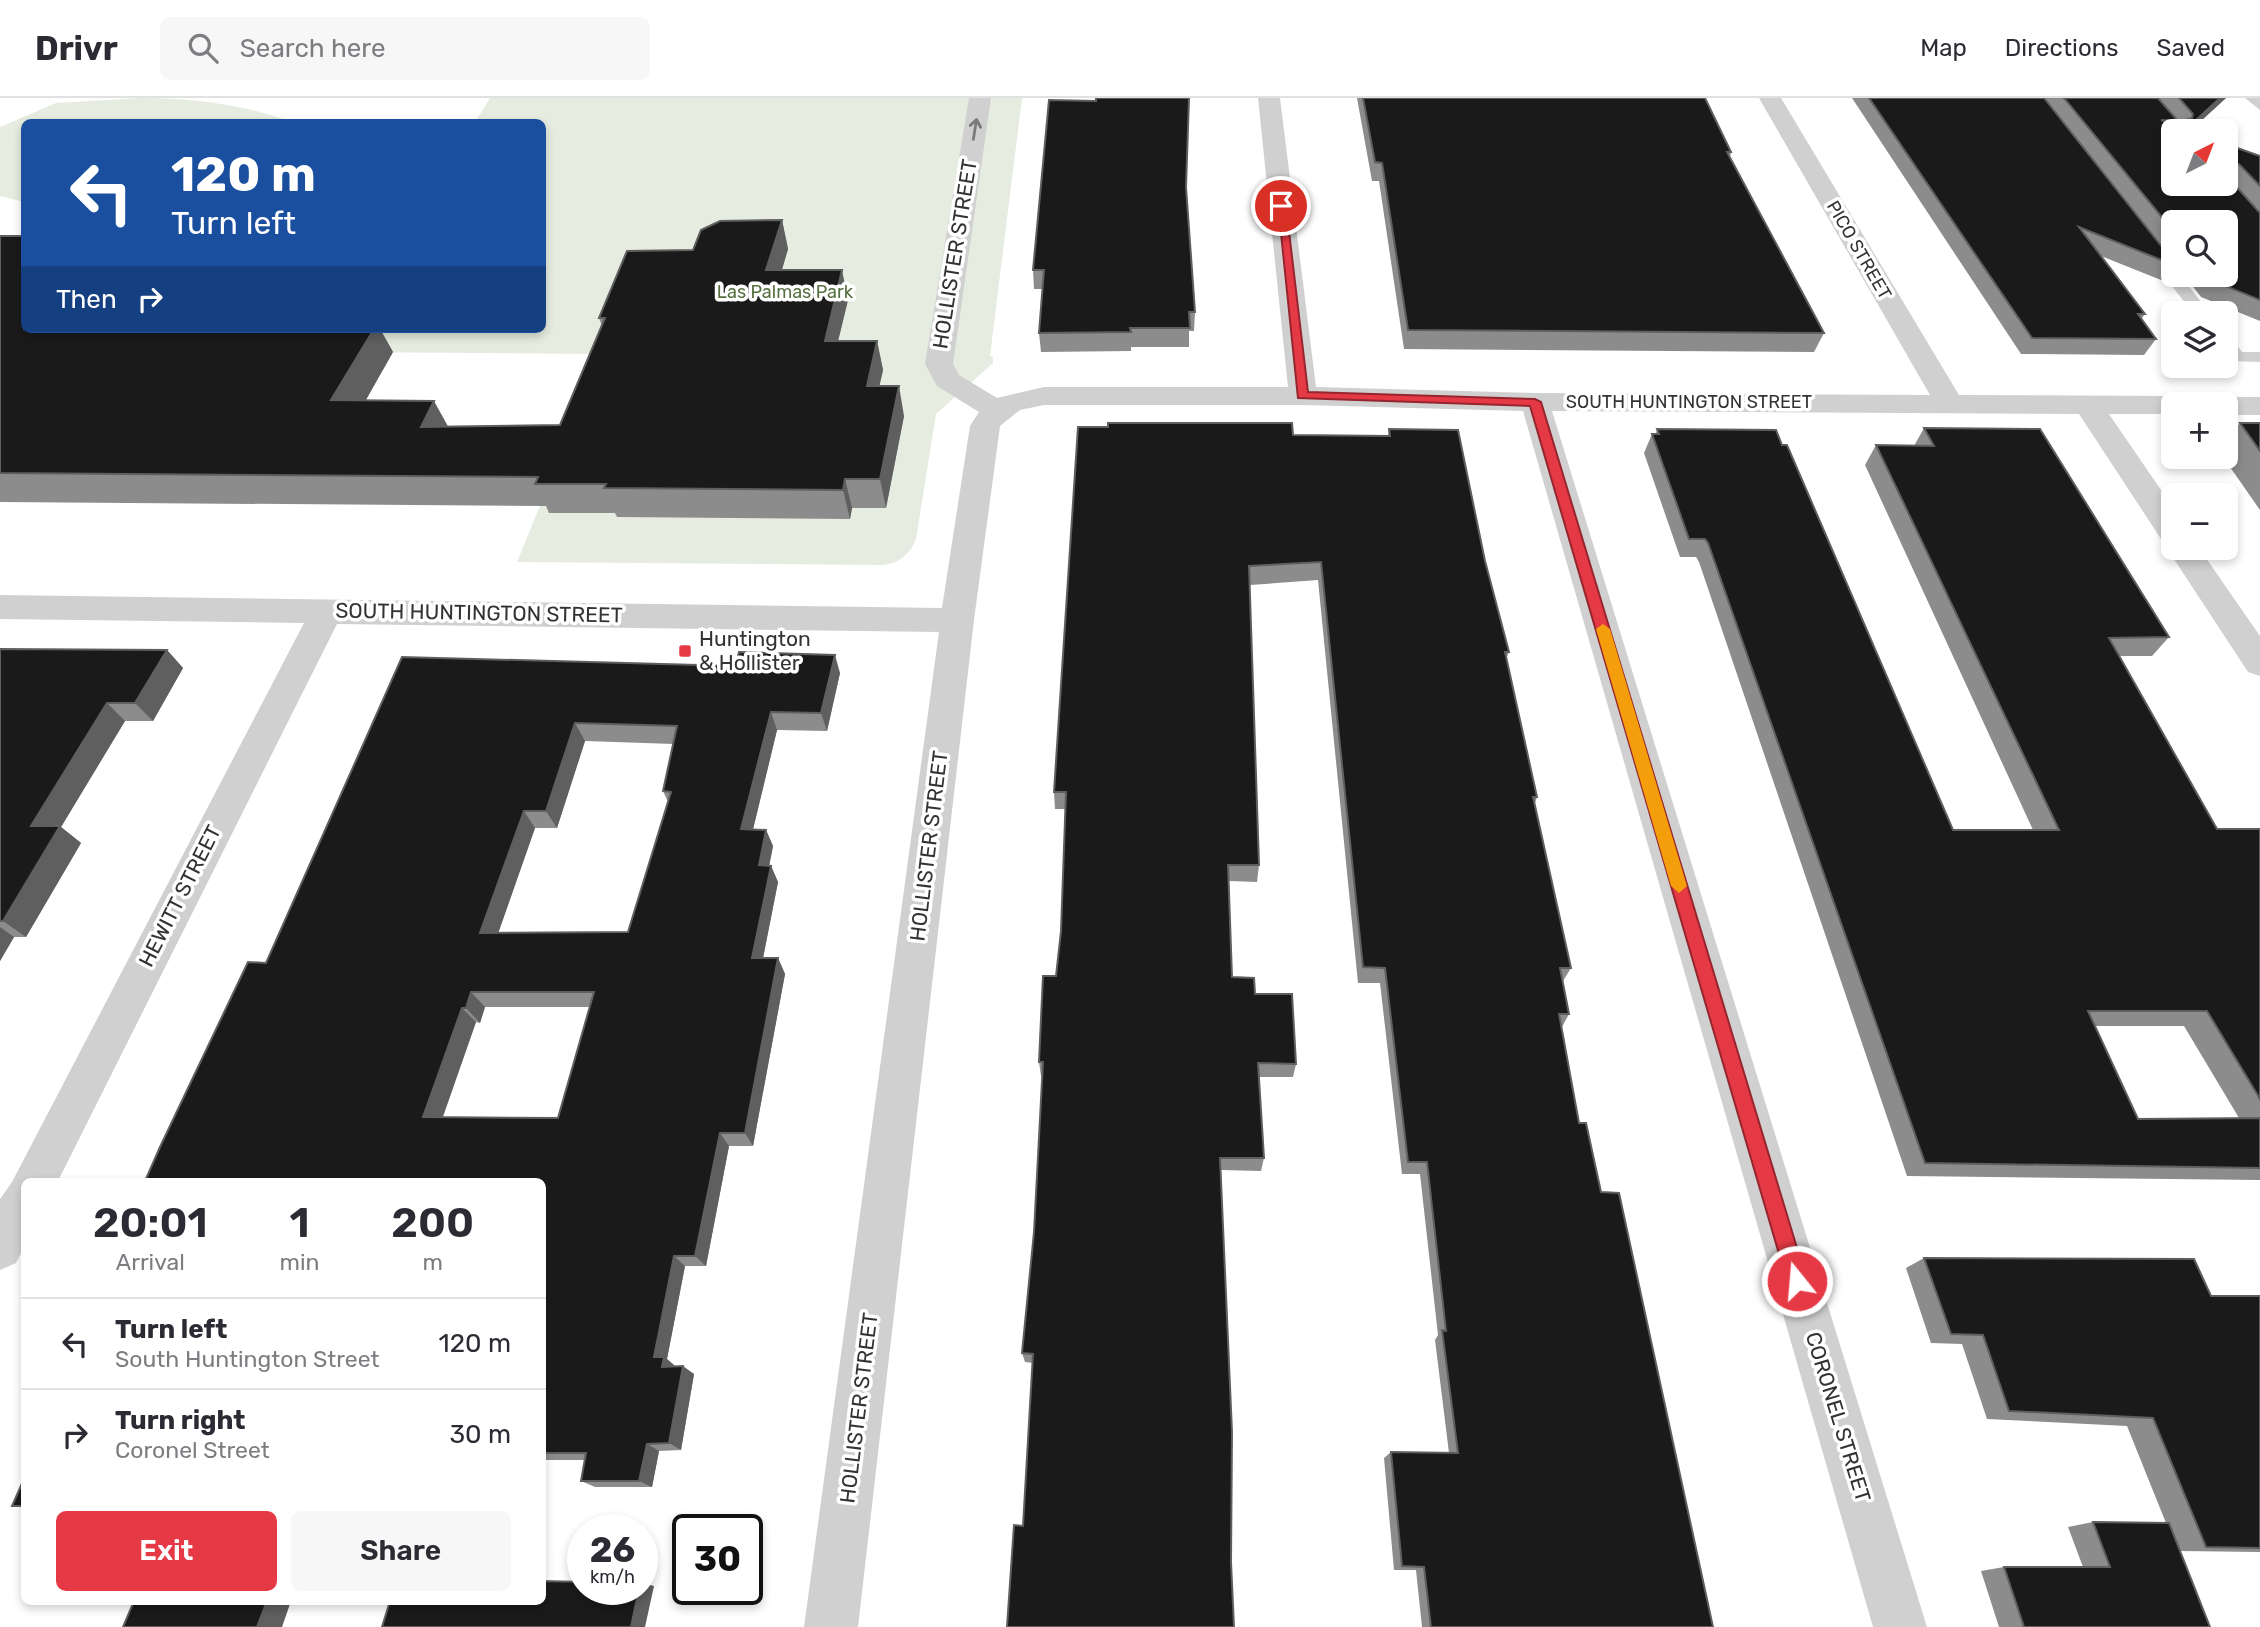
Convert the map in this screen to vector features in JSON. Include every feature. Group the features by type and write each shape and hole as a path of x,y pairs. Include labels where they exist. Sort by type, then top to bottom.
{"street":[{"name":"HOLLISTER STREET","path":"831,1627 957,620 985,426 996,410 947,380 939,364 980,98"},
{"path":"1269,98 1303,396"},
{"name":"PICO STREET","path":"1770,98 1949,402"},
{"name":"SOUTH HUNTINGTON STREET","path":"996,410 1022,400 1044,396 2161,405"},
{"name":"CORONEL STREET","path":"1535,402 1900,1627"},
{"path":"2088,405 2161,514"},
{"path":"2238,406 2260,406"},
{"path":"2191,560 2260,663"},
{"name":"SOUTH HUNTINGTON STREET","path":"0,607 957,620"},
{"name":"HEWITT STREET","path":"36,1178 327,611"},
{"path":"0,1247 21,1205"}],"lane":[{"path":"2252,98 2260,106"},
{"path":"2143,238 2193,301"},
{"path":"2238,357 2260,357"}],"green space":[{"path":"140,98 179,99 217,103 283,119 21,119 21,201 0,196 0,127 56,103"},
{"name":"Las Palmas Park","path":"490,98 1022,98 990,356 993,357 993,363 936,414 916,539 903,557 894,563 882,565 517,562 602,354 335,352 347,333 546,333 546,119 477,119"}],"building":[{"path":"1096,98 1189,98 1186,187 1195,312 1189,312 1190,328 1039,333 1044,270 1033,270 1049,100 1096,101"},
{"path":"1363,98 1705,98 1731,152 1727,152 1824,333 1408,330 1382,163 1375,162"},
{"path":"1869,98 2044,98 2161,246 2161,260 2079,227 2145,314 2138,314 2156,339 2032,338"},
{"path":"2064,98 2158,98 2176,119 2161,119 2161,196 2238,196 2238,188 2260,213 2260,300 2228,287 2238,287 2238,210 2161,210 2161,216"},
{"path":"2179,98 2220,98 2197,119 2189,119 2193,114"},
{"path":"2238,148 2260,156 2260,186 2239,164"},
{"path":"782,220 766,270 842,270 825,341 877,341 867,386 899,386 880,479 845,479 843,490 604,488 606,484 535,484 538,477 0,473 0,236 21,236 21,333 372,333 331,400 434,401 421,427 560,425 605,318 599,318 627,251 693,250 701,230 720,221"},
{"path":"1108,423 1292,423 1293,435 1390,436 1389,429 1458,430 1485,561 1509,652 1505,652 1537,797 1533,797 1571,968 1560,968 1569,1014 1559,1014 1579,1123 1586,1123 1601,1192 1619,1193 1713,1627 1431,1627 1424,1567 1402,1566 1391,1452 1458,1453 1442,1330 1446,1331 1427,1162 1408,1162 1385,968 1363,967 1321,562 1249,566 1259,865 1228,865 1232,977 1254,978 1255,994 1292,994 1296,1064 1258,1063 1264,1158 1220,1158 1232,1432 1231,1562 1234,1627 1007,1627 1014,1525 1023,1526 1033,1354 1022,1353 1034,1232 1043,1062 1039,1062 1043,976 1056,976 1061,931 1066,792 1054,792 1078,427 1108,427"},
{"path":"2240,423 2260,423 2260,451"},
{"path":"1924,428 2040,429 2169,637 2109,638 2217,829 2260,829 2260,1099 2207,1011 2088,1011 2138,1119 2260,1118 2260,1168 1925,1163 1708,543 1705,539 1689,539 1652,434 1659,434 1657,429 1776,430 1782,445 1787,445 1953,830 2059,830 1876,445 1934,446"},
{"path":"0,649 167,650 135,703 107,703 31,826 60,826 3,921 0,921"},
{"path":"739,652 835,655 821,713 771,712 741,829 766,830 759,865 771,866 752,958 778,958 745,1133 720,1133 695,1256 674,1256 654,1357 664,1357 662,1367 683,1366 669,1443 647,1444 639,1481 581,1481 586,1453 546,1453 546,1178 146,1178 248,962 266,963 402,657 735,666","holes":["575,723 677,726 663,791 671,792 628,932 480,933 524,811 546,811","471,992 594,992 558,1118 423,1117 462,1008 466,1008"]},
{"path":"1924,1258 2194,1259 2211,1296 2260,1296 2260,1548 2206,1547 2153,1418 2009,1411 1983,1335 1951,1334"},
{"path":"21,1486 21,1506 12,1506"},
{"path":"2093,1522 2169,1523 2210,1627 2024,1627 2004,1567 2110,1567"},
{"path":"546,1581 567,1582 567,1605 636,1605 631,1627 382,1627 389,1605 546,1605"},
{"path":"132,1605 265,1605 257,1627 123,1627"}],"slow traffic":[{"path":"1603,629 1679,886"}],"place":[{"name":"Huntington & Hollister","path":"685,651"}],"route":[{"path":"1281,206 1303,396 1535,402 1797,1281"}]}
